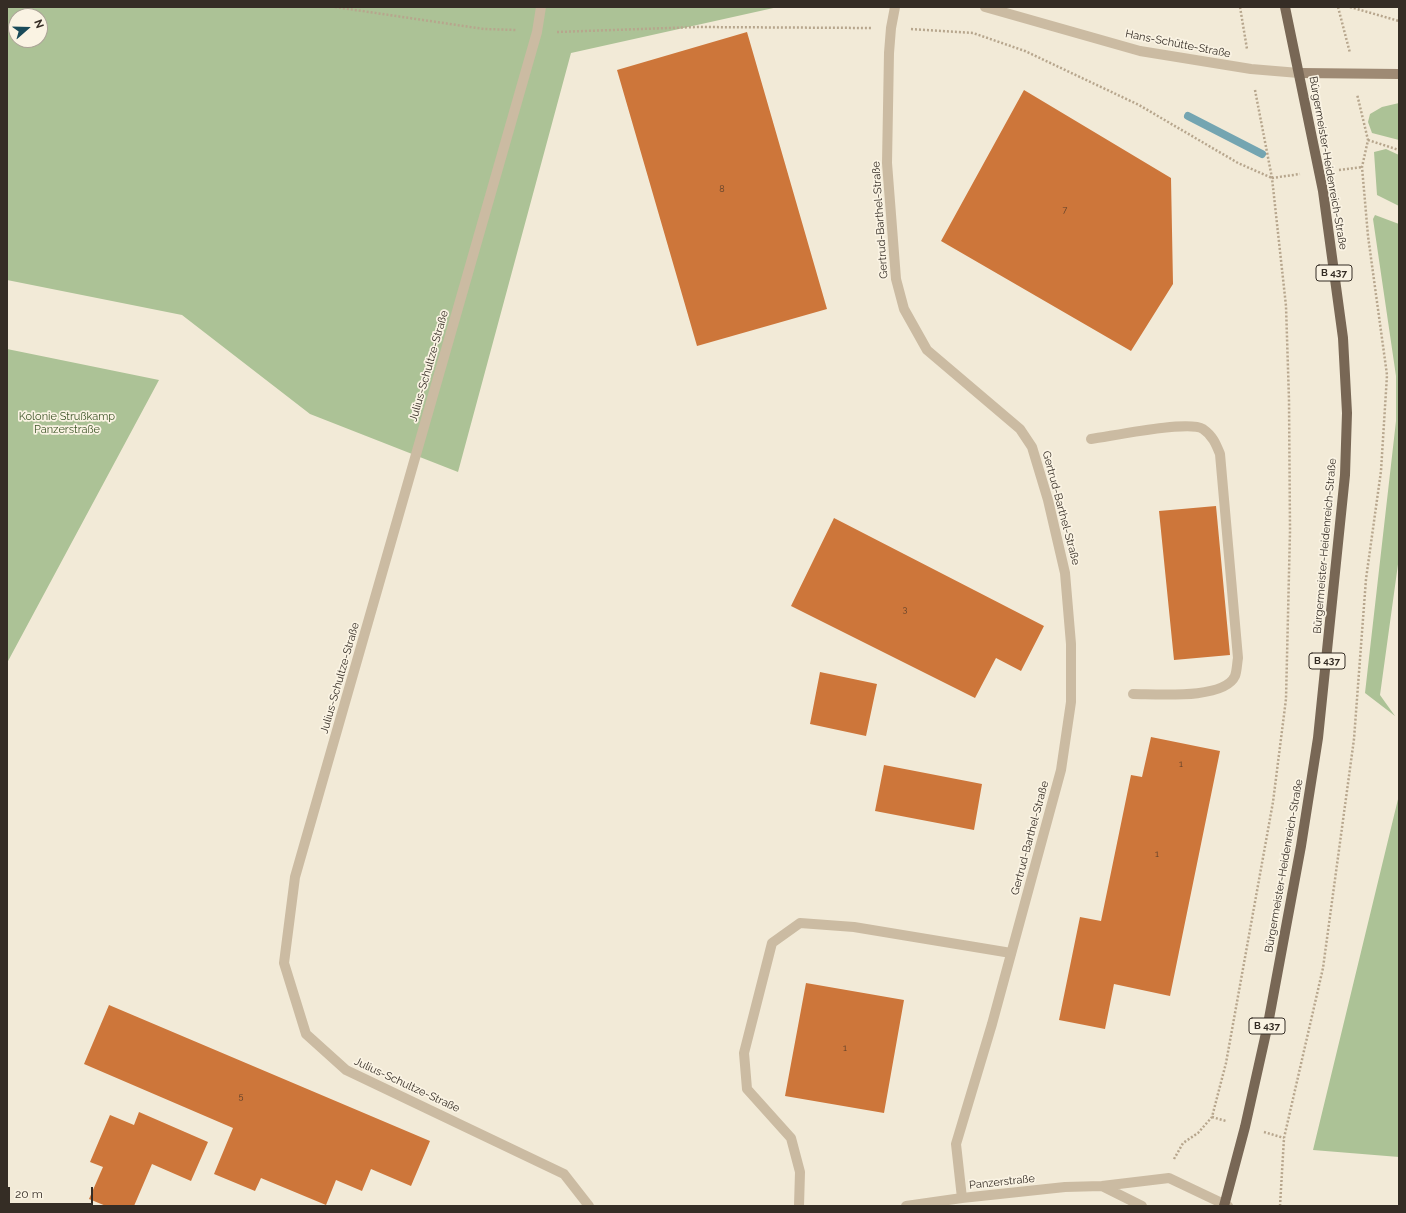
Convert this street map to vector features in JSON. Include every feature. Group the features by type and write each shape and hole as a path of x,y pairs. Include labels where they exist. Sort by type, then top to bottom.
{"main road":[{"name":"B 437","path":"1285,7 1299,73"},
{"name":"Bürgermeister-Heidenreich-Straße","path":"1226,1205 1268,1024 1301,846 1318,738 1345,475 1347,413 1343,338 1323,191 1299,73"}],"street":[{"name":"Julius-Schultze-Straße","path":"540,7 537,32 295,877 284,963 306,1034 346,1070 564,1174 589,1206"},
{"name":"Gertrud-Barthel-Straße","path":"895,7 891,28 887,163 896,279 904,309 927,350 1020,429 1032,447 1048,500 1065,573 1071,644 1071,702 1061,770 1011,953 956,1144 962,1198"},
{"name":"Hans-Schütte-Straße","path":"985,7 1140,51 1251,69 1299,73"},
{"path":"1299,73 1353,75 1399,74"},
{"path":"1091,439 1185,426 1202,429 1214,438 1220,454 1238,658 1235,676 1227,685 1206,693 1133,694"},
{"path":"799,1206 800,1172 791,1138 747,1089 744,1053 772,943 800,923 854,927 1011,953"},
{"path":"1169,1178 1226,1205"},
{"name":"Panzerstraße","path":"906,1206 962,1198 1065,1187 1102,1186 1169,1178"},
{"name":"Panzerstraße","path":"1102,1186 1142,1206"}],"path":[{"path":"335,7 484,29 537,32 578,33 697,26 891,28 973,33 1025,51 1138,105 1238,163 1272,178"},
{"path":"1169,1178 1176,1154 1183,1143 1198,1133 1212,1117 1226,1062 1273,802 1286,699 1290,531 1289,400 1286,306 1272,178 1240,7"},
{"path":"1281,1206 1284,1138 1324,960 1354,739 1366,579 1381,471 1387,376 1368,236 1362,167 1368,140 1359,111 1347,40 1338,7"},
{"path":"1350,7 1399,21"},
{"path":"1368,140 1399,150"}],"green space":[{"path":"7,7 778,7 571,53 458,472 310,414 182,315 7,280"},
{"path":"1399,103 1399,140 1372,133 1368,122 1370,114 1382,107"},
{"path":"1386,149 1399,155 1399,206 1377,195 1374,152"},
{"path":"1375,215 1399,224 1399,557 1380,695 1395,716 1365,693 1396,421 1396,376 1373,219"},
{"name":"Kolonie Strußkamp Panzerstraße","path":"7,349 159,380 7,663"},
{"path":"1399,795 1399,1157 1313,1150"}],"building":[{"path":"747,32 827,309 697,346 617,70"},
{"path":"1024,90 1171,178 1173,284 1131,351 941,241"},
{"path":"1216,506 1230,655 1174,660 1159,511"},
{"path":"834,518 1044,626 1021,671 996,658 975,698 791,606"},
{"path":"820,672 877,684 866,736 810,724"},
{"path":"1151,737 1220,751 1170,996 1114,984 1105,1029 1059,1020 1080,917 1101,921 1131,775 1142,777"},
{"path":"884,765 982,784 974,830 875,811"},
{"path":"806,983 904,1000 884,1113 785,1096"},
{"path":"109,1005 430,1141 411,1186 371,1169 362,1191 336,1180 326,1205 261,1178 255,1191 214,1174 233,1128 84,1064"},
{"path":"139,1112 208,1142 191,1181 152,1164 134,1206 106,1206 89,1199 103,1167 90,1162 110,1115 134,1125"}],"waterway":[{"path":"1188,116 1262,154"}]}
